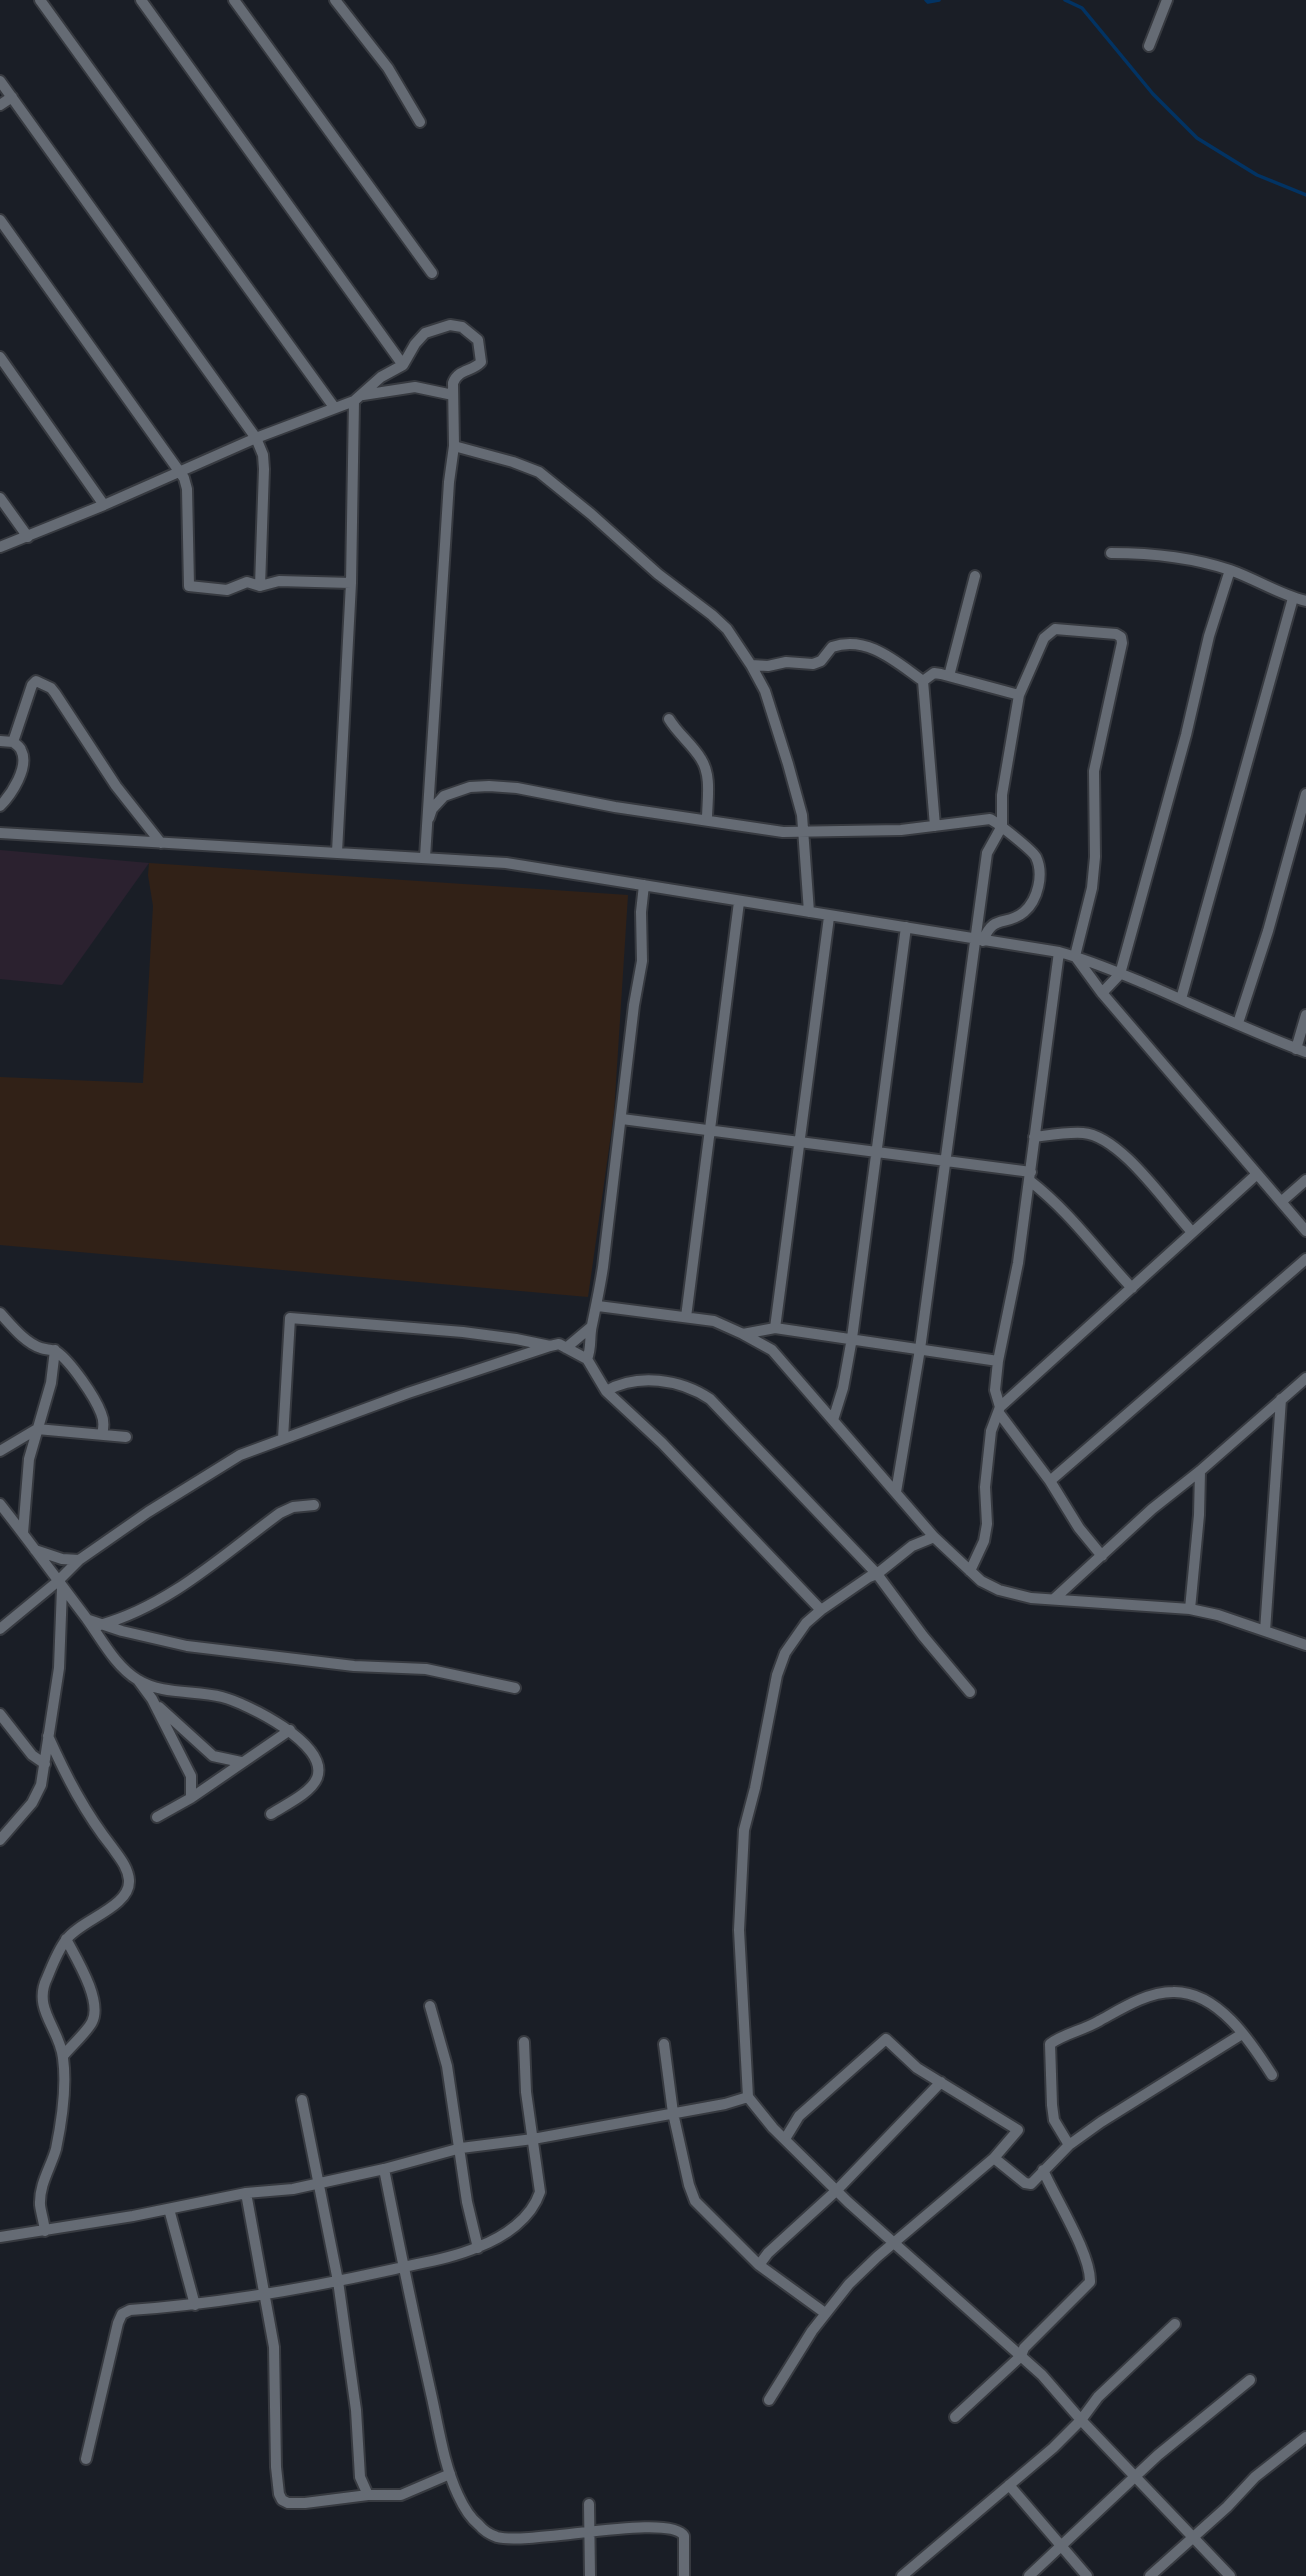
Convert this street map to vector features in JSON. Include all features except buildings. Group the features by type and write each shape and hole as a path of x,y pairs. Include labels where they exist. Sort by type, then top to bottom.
{"street":[{"path":"40,0 334,407"},
{"path":"141,0 403,365"},
{"path":"234,0 432,272"},
{"path":"335,0 388,68 420,122"},
{"path":"1149,47 1167,0"},
{"path":"0,80 256,438 263,454 264,469 260,586"},
{"path":"0,104 12,97"},
{"path":"0,220 180,470 187,489 189,586 227,590 247,582 260,586 279,581 351,583"},
{"path":"337,852 358,398 381,377 403,365 425,333 450,326 461,327 478,340 481,362 455,377 453,394 454,446 449,482 425,857"},
{"path":"0,357 104,505"},
{"path":"0,547 256,438 358,398 415,387 453,394"},
{"path":"454,446 513,461 539,472 727,629 765,691 802,815 809,912"},
{"path":"0,499 28,537"},
{"path":"1111,553 1166,554 1230,570 1293,598 1306,601"},
{"path":"1102,993 1120,974 1186,736 1209,636 1230,570"},
{"path":"948,676 975,576"},
{"path":"1181,999 1293,598"},
{"path":"896,1492 920,1349 979,940 987,853 1002,826 1002,794 1019,695 1048,633 1055,629 1103,632 1121,637 1122,643 1094,771 1095,857 1092,888 1076,956 1102,993 1306,1231"},
{"path":"751,665 768,666 786,662 813,664 821,661 832,647 841,644 879,650 923,681"},
{"path":"765,691 768,666"},
{"path":"923,681 933,673 1019,695"},
{"path":"13,742 32,685 36,681 42,682 55,693 116,786 161,843"},
{"path":"923,681 935,826"},
{"path":"669,719 702,761 709,791 707,820"},
{"path":"0,741 13,742 22,750 22,766 13,790 0,806"},
{"path":"426,824 432,809 444,796 456,790 489,786 517,788 615,807 783,832 901,830 990,819 1002,826 1035,856 1039,876 1038,891 1021,915 993,923 979,940"},
{"path":"1238,1023 1268,931 1306,794"},
{"path":"783,832 796,824 802,815"},
{"path":"783,832 801,845 804,853"},
{"path":"0,833 425,857 541,867 738,902 1076,956 1301,1051 1306,1015"},
{"path":"587,1359 592,1344 591,1327 598,1307 634,1005 642,961 641,912 644,885"},
{"path":"686,1317 738,902"},
{"path":"775,1328 829,916"},
{"path":"833,1420 843,1388 852,1338 906,927"},
{"path":"1059,952 1031,1176 995,1390 1000,1410 1079,1528 1102,1556"},
{"path":"622,1119 945,1161 1031,1176 1068,1213 1106,1261 1132,1288"},
{"path":"1034,1137 1085,1133 1104,1139 1120,1150 1192,1232"},
{"path":"970,1571 984,1541 987,1524 985,1487 991,1431 1000,1410 1257,1174"},
{"path":"1281,1202 1306,1180"},
{"path":"1050,1481 1306,1259"},
{"path":"598,1307 714,1321 772,1350 934,1537 981,1581 1011,1594 1190,1609 1218,1615 1306,1645"},
{"path":"0,1313 31,1343 55,1350 96,1402 102,1415 102,1434"},
{"path":"283,1438 290,1318 463,1332 550,1346"},
{"path":"566,1348 591,1327"},
{"path":"743,1334 775,1328 998,1361"},
{"path":"0,1629 60,1585 79,1560 229,1461 283,1438 559,1344 587,1359 606,1391 662,1443 821,1610"},
{"path":"23,1533 29,1459 51,1383 55,1350"},
{"path":"1054,1599 1160,1502 1306,1378"},
{"path":"606,1391 620,1383 639,1380 684,1385 700,1392 725,1413 877,1574 923,1636 970,1692"},
{"path":"1265,1631 1281,1399"},
{"path":"0,1451 37,1429 126,1437"},
{"path":"1190,1609 1199,1515 1199,1471"},
{"path":"0,1504 122,1666 138,1680 152,1699 191,1776 191,1798"},
{"path":"100,1625 132,1615 149,1606 198,1574 280,1513 293,1507 314,1505"},
{"path":"934,1537 912,1546 806,1623 785,1653 777,1675 744,1830 739,1930 748,2097 759,2113 837,2190 1042,2375 1081,2420 1230,2576"},
{"path":"35,1550 62,1559 79,1560"},
{"path":"0,1840 37,1794 45,1764 59,1668 60,1585"},
{"path":"87,1619 100,1625 187,1646 354,1666 426,1669 515,1689"},
{"path":"138,1680 161,1688 222,1697 290,1730 304,1743 318,1768 317,1778 309,1788 271,1814"},
{"path":"152,1699 213,1756 242,1762"},
{"path":"0,1714 32,1755 45,1764"},
{"path":"157,1817 191,1798 290,1730"},
{"path":"32,1755 48,1742"},
{"path":"45,2231 40,2205 41,2193 55,2151 62,2109 63,2056 44,2011 42,1998 45,1980 66,1939 116,1904 127,1892 129,1879 123,1862 80,1803 48,1742"},
{"path":"213,1756 213,1782"},
{"path":"191,1776 213,1782"},
{"path":"63,2056 92,2023 95,2015 92,1991 66,1939"},
{"path":"1069,2145 1054,2120 1050,2044 1139,2001 1172,1992 1201,1998 1223,2014 1242,2034 1272,2075"},
{"path":"430,2006 447,2066 467,2202 478,2248"},
{"path":"995,2158 1028,2184 1069,2145 1101,2122 1242,2034"},
{"path":"769,2400 825,2313 849,2284 995,2158 1017,2133 1016,2128 917,2068 886,2039 799,2116 785,2139"},
{"path":"86,2459 122,2314 130,2310 195,2305 338,2281 478,2248 506,2234 536,2205 540,2192 526,2092 524,2042"},
{"path":"664,2044 673,2113 695,2201 759,2265 825,2313"},
{"path":"759,2265 768,2253 837,2190 940,2082"},
{"path":"0,2237 169,2209 246,2193 317,2184 460,2148 533,2139 748,2097"},
{"path":"302,2099 338,2281 356,2410 360,2477 368,2495"},
{"path":"384,2169 403,2267 450,2474 468,2514 479,2526 495,2536 524,2538 590,2530 678,2530 684,2536 684,2576"},
{"path":"956,2417 1021,2356 1024,2348 1090,2282 1084,2254 1043,2170"},
{"path":"246,2193 275,2361 279,2494 282,2500 288,2503 368,2495 401,2495 450,2474"},
{"path":"169,2209 195,2305"},
{"path":"902,2576 1081,2420 1098,2397 1175,2324"},
{"path":"1029,2576 1158,2455 1250,2380"},
{"path":"1150,2576 1267,2467 1306,2437"},
{"path":"1009,2485 1087,2576"},
{"path":"589,2504 590,2576"}],"shaded area":[{"path":"0,850 149,863 62,985 0,979"},
{"path":"149,863 628,895 614,1113 588,1297 0,1245 0,1077 143,1083 153,906 148,875"}],"waterway":[{"path":"926,0 939,0"},
{"path":"1065,0 1082,8 1153,94 1197,138 1257,175 1306,195"}]}
